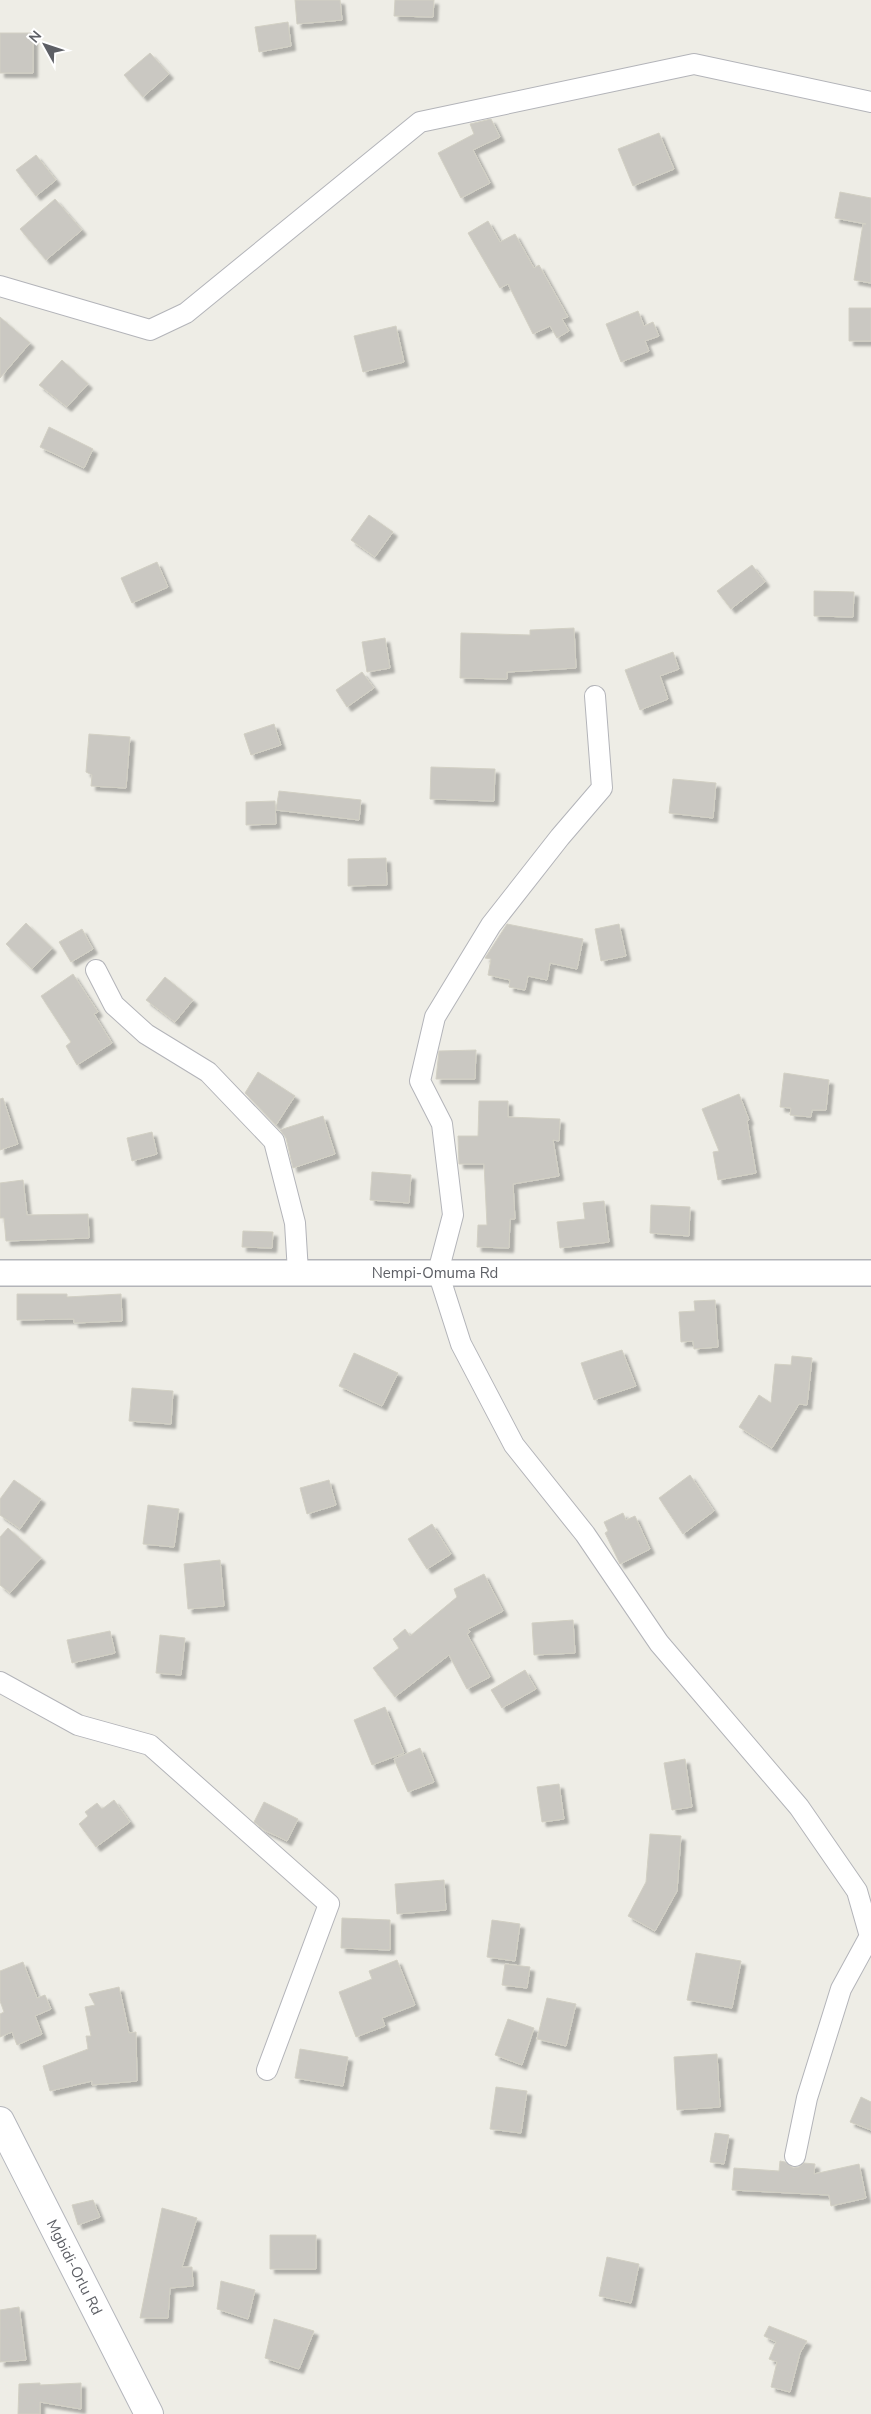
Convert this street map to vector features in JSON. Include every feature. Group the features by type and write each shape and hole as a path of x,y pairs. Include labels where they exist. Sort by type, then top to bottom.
{"main road":[{"name":"Mgbidi-Orlu Rd","path":"0,2121 149,2414"}],"street":[{"path":"0,286 150,330 186,313 420,122 694,64 871,102"},
{"path":"595,696 602,788 560,837 491,925 435,1017 420,1080 442,1124 453,1215 438,1272 461,1344 514,1445 585,1534 659,1643 799,1807 858,1891 870,1937 841,1989 807,2098 795,2156"},
{"path":"96,970 114,1005 146,1034 208,1072 274,1141 295,1223 298,1272"},
{"name":"Nempi-Omuma Rd","path":"0,1273 871,1273"},
{"path":"0,1682 78,1725 150,1745 329,1904 267,2070"}],"building":[{"path":"295,0 340,0 342,20 297,24"},
{"path":"395,0 434,0 433,17 394,16"},
{"path":"288,22 291,46 259,52 255,27"},
{"path":"0,33 33,33 33,73 0,73"},
{"path":"150,53 169,74 143,97 124,75"},
{"path":"491,119 500,137 473,150 490,183 461,198 438,153 474,134 470,124"},
{"path":"659,133 674,169 633,186 618,149"},
{"path":"36,155 56,180 36,196 16,170"},
{"path":"840,192 871,198 871,283 854,280 863,224 866,224 835,218"},
{"path":"55,199 82,230 46,260 20,229"},
{"path":"488,221 500,242 515,234 534,268 539,265 568,317 562,319 569,331 557,338 550,326 533,334 508,284 500,288 468,233"},
{"path":"849,308 871,308 871,341 849,341"},
{"path":"638,311 644,326 653,322 659,336 645,341 649,351 621,362 606,324"},
{"path":"0,317 30,343 0,378"},
{"path":"396,326 404,362 363,372 354,336"},
{"path":"62,360 88,384 67,407 39,385"},
{"path":"49,427 93,449 84,468 40,447"},
{"path":"369,515 393,532 375,557 351,540"},
{"path":"157,562 168,587 132,603 121,578"},
{"path":"752,565 765,582 731,609 717,591"},
{"path":"814,591 854,592 853,617 814,616"},
{"path":"574,628 576,668 507,672 507,679 460,678 461,633 530,635 530,630"},
{"path":"385,638 390,668 367,672 362,642"},
{"path":"673,652 679,669 660,676 668,699 640,710 625,670"},
{"path":"362,672 374,688 347,707 336,690"},
{"path":"274,724 281,745 251,755 244,734"},
{"path":"89,734 130,737 126,788 91,786 92,775 86,772"},
{"path":"431,767 495,769 494,801 430,799"},
{"path":"673,779 716,783 713,818 669,813"},
{"path":"279,791 361,800 359,820 276,810"},
{"path":"275,801 276,824 246,825 246,802"},
{"path":"386,858 387,885 348,886 348,859"},
{"path":"26,923 52,948 32,969 6,944"},
{"path":"507,924 583,939 577,969 550,963 547,980 528,976 525,990 509,987 510,980 488,975 491,959 485,958"},
{"path":"619,924 626,956 601,961 595,929"},
{"path":"82,929 93,949 71,962 59,942"},
{"path":"73,974 98,1012 94,1014 112,1043 77,1065 66,1046 71,1042 41,996"},
{"path":"165,977 193,1000 175,1022 146,1000"},
{"path":"476,1050 475,1079 436,1079 439,1051"},
{"path":"258,1072 295,1096 276,1125 245,1093"},
{"path":"784,1073 829,1080 826,1110 812,1110 811,1117 790,1115 791,1108 780,1107"},
{"path":"739,1094 749,1120 747,1121 756,1173 718,1180 713,1152 719,1151 702,1109"},
{"path":"3,1098 18,1144 0,1150 0,1099"},
{"path":"479,1101 508,1101 508,1117 560,1119 559,1141 553,1140 559,1176 513,1184 515,1219 510,1219 509,1248 477,1247 478,1225 487,1225 484,1164 459,1164 458,1136 478,1136"},
{"path":"323,1116 335,1154 293,1168 286,1138 280,1130"},
{"path":"152,1132 157,1154 132,1161 127,1138"},
{"path":"372,1172 411,1175 409,1203 370,1200"},
{"path":"23,1180 27,1215 88,1214 89,1238 6,1241 4,1218 0,1218 0,1183"},
{"path":"604,1201 609,1242 560,1248 557,1222 585,1219 583,1203"},
{"path":"651,1205 690,1207 689,1236 650,1233"},
{"path":"243,1231 273,1232 272,1248 242,1247"},
{"path":"17,1294 67,1294 67,1297 121,1294 122,1321 74,1323 74,1319 17,1320"},
{"path":"715,1300 718,1347 694,1349 693,1341 681,1342 679,1312 695,1311 694,1301"},
{"path":"622,1350 636,1386 594,1400 581,1363"},
{"path":"354,1353 398,1373 382,1406 339,1386"},
{"path":"792,1356 812,1358 807,1405 799,1404 772,1448 739,1427 759,1395 771,1403 775,1364 791,1365"},
{"path":"132,1388 173,1391 171,1424 129,1421"},
{"path":"690,1475 714,1511 683,1534 659,1498"},
{"path":"14,1480 41,1499 20,1529 0,1515 0,1499"},
{"path":"329,1480 336,1505 307,1514 300,1488"},
{"path":"148,1505 179,1509 174,1547 143,1544"},
{"path":"623,1513 626,1520 635,1516 650,1549 620,1564 605,1533 608,1531 604,1522"},
{"path":"432,1524 451,1554 427,1569 408,1539"},
{"path":"8,1528 41,1558 10,1593 0,1585 0,1537"},
{"path":"220,1560 224,1606 188,1609 184,1564"},
{"path":"484,1574 503,1611 468,1629 470,1632 467,1634 490,1677 467,1689 449,1655 395,1697 373,1668 399,1648 393,1639 405,1629 410,1636 457,1597 454,1589"},
{"path":"573,1620 575,1653 534,1655 532,1623"},
{"path":"110,1631 115,1653 72,1663 67,1640"},
{"path":"160,1635 185,1638 181,1675 156,1673"},
{"path":"525,1670 536,1689 502,1708 491,1690"},
{"path":"385,1707 404,1753 372,1765 354,1720"},
{"path":"420,1748 434,1782 408,1792 394,1759"},
{"path":"685,1759 692,1807 672,1810 664,1763"},
{"path":"559,1784 564,1819 542,1822 537,1787"},
{"path":"114,1800 130,1822 96,1847 79,1824 88,1816 85,1812 97,1803 102,1809"},
{"path":"264,1802 298,1819 287,1841 264,1830 254,1822"},
{"path":"650,1834 681,1836 677,1891 655,1931 628,1916 646,1882"},
{"path":"444,1880 446,1910 397,1914 395,1884"},
{"path":"342,1918 390,1920 390,1950 341,1948"},
{"path":"492,1920 520,1924 515,1961 487,1957"},
{"path":"696,1953 741,1961 732,2008 687,2000"},
{"path":"397,1960 415,2005 382,2018 385,2026 356,2037 339,1992 372,1979 369,1971"},
{"path":"23,1962 37,1998 45,1995 51,2009 35,2016 42,2034 17,2045 12,2032 0,2037 0,2014 4,2012 0,2001 0,1971"},
{"path":"505,1964 530,1967 527,1988 502,1985"},
{"path":"119,1987 129,2033 136,2032 137,2081 92,2085 92,2081 50,2091 43,2066 88,2049 86,2036 91,2036 85,2007 95,2005 89,1994"},
{"path":"547,1998 576,2004 566,2046 537,2039"},
{"path":"508,2019 534,2028 522,2065 495,2055"},
{"path":"300,2049 348,2057 343,2086 295,2078"},
{"path":"717,2054 720,2107 677,2110 674,2057"},
{"path":"496,2087 527,2091 521,2133 490,2129"},
{"path":"861,2097 871,2102 871,2130 850,2122"},
{"path":"715,2133 729,2135 724,2164 710,2162"},
{"path":"780,2161 793,2168 799,2167 804,2163 815,2164 814,2174 859,2164 866,2198 831,2206 829,2195 732,2190 734,2168 779,2171"},
{"path":"93,2200 100,2217 78,2225 72,2205"},
{"path":"162,2208 197,2218 182,2267 192,2267 193,2286 170,2288 168,2318 140,2318"},
{"path":"270,2235 316,2235 316,2269 270,2269"},
{"path":"607,2257 639,2264 631,2303 599,2296"},
{"path":"221,2281 255,2290 248,2319 217,2309"},
{"path":"19,2307 26,2360 0,2362 0,2310"},
{"path":"274,2319 314,2331 299,2369 265,2358"},
{"path":"769,2326 807,2341 800,2353 790,2392 771,2387 777,2362 769,2359 776,2342 764,2336"},
{"path":"40,2383 40,2385 81,2383 81,2409 40,2402 40,2414 18,2414 19,2384"}]}
